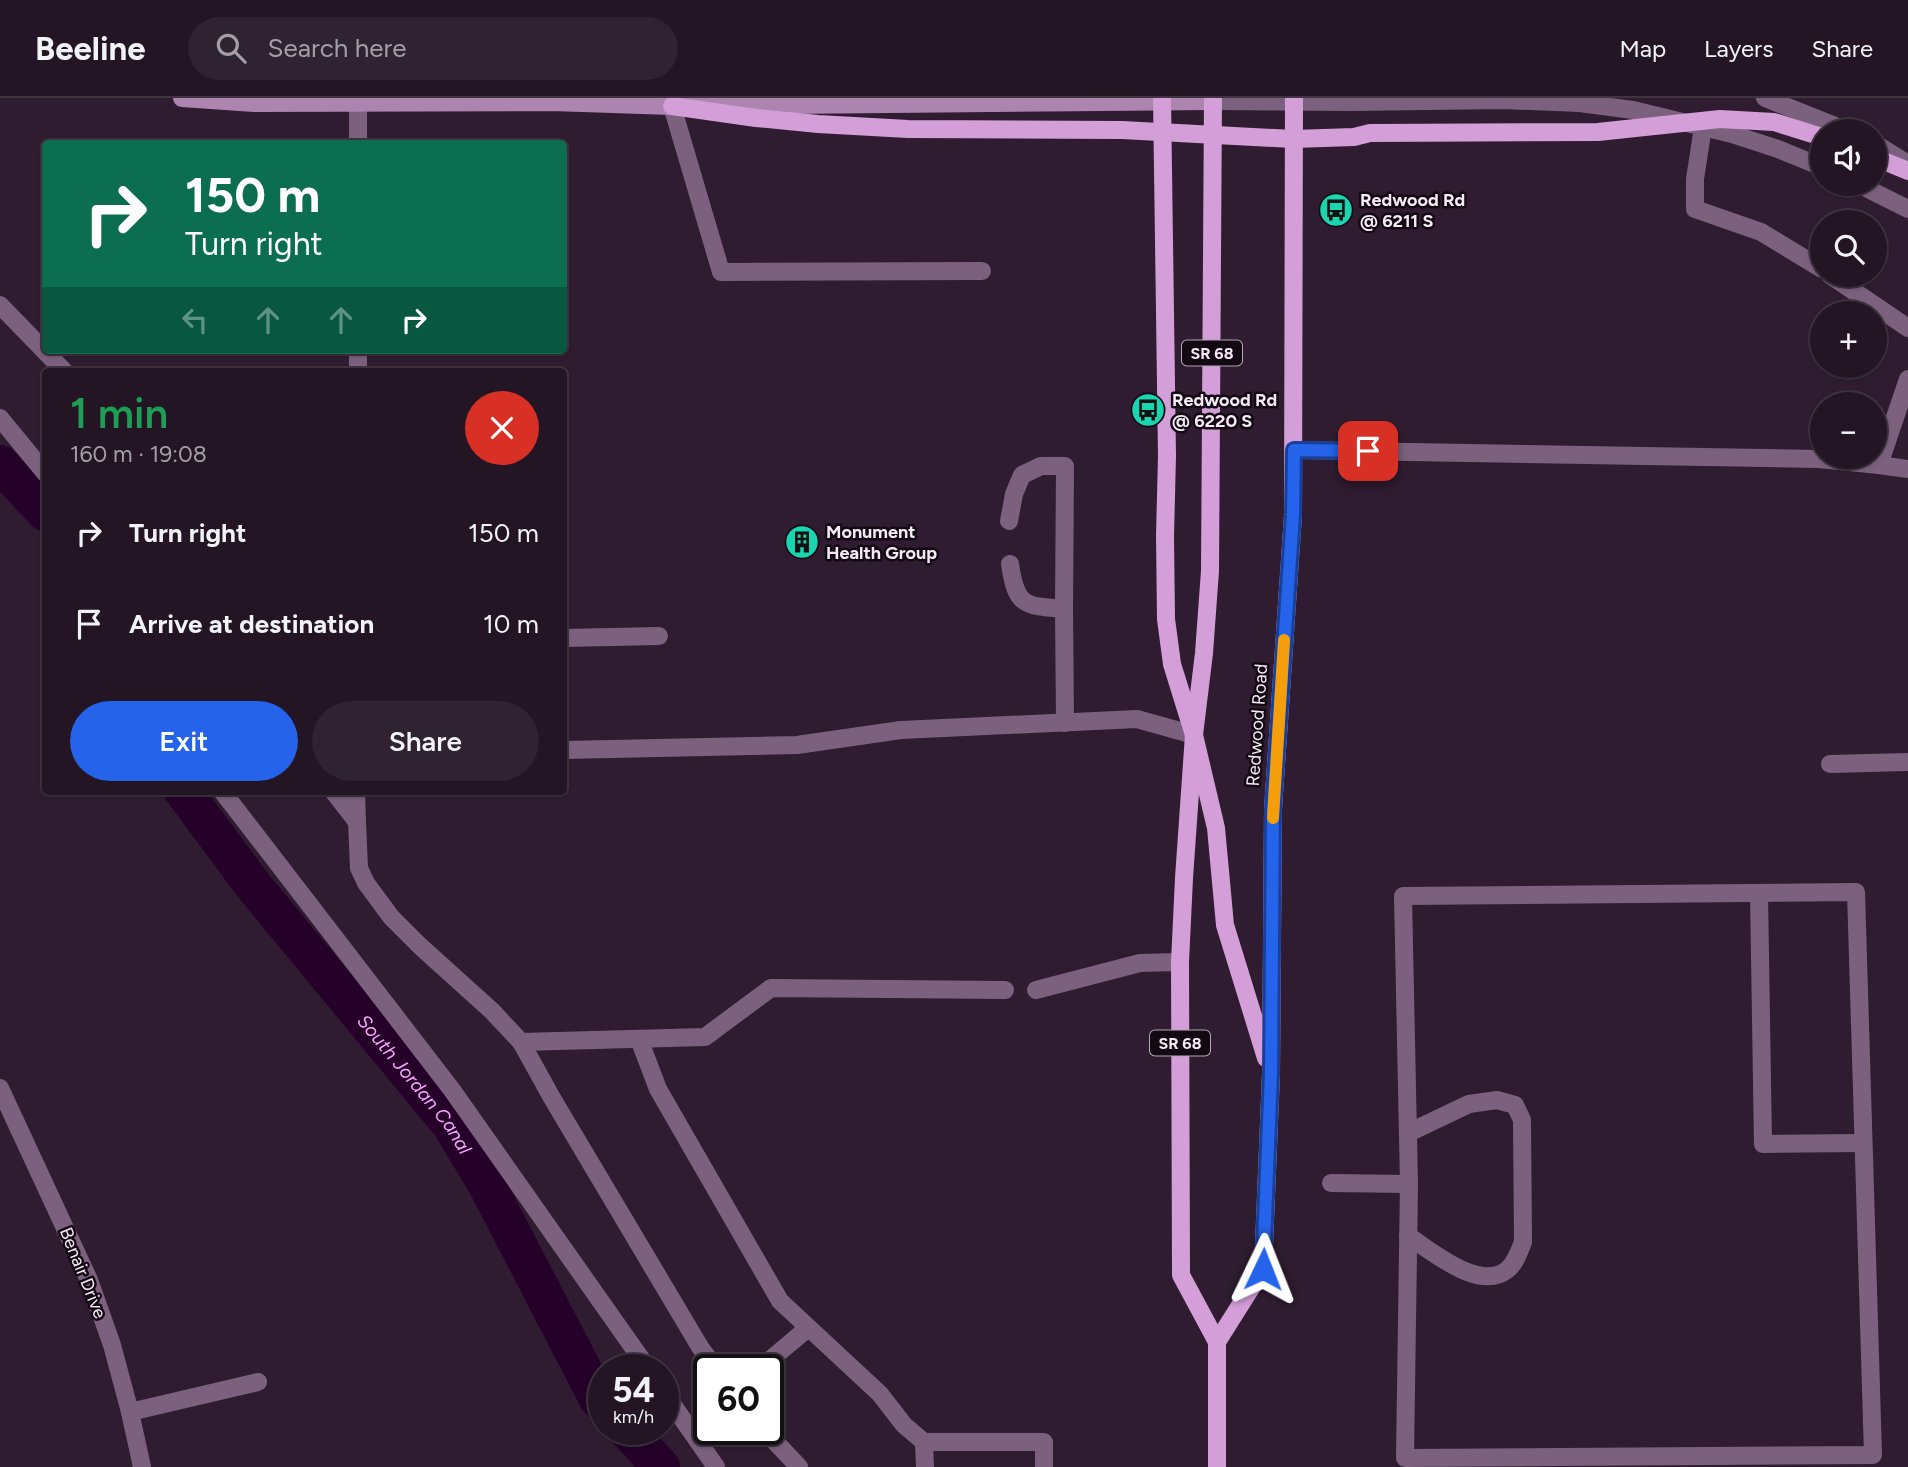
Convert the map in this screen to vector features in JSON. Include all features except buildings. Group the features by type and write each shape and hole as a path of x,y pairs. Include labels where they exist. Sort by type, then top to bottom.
{"main road":[{"path":"182,98 254,103 359,100 672,106 1213,99"},
{"name":"SR 68","path":"1213,99 1210,571 1194,735 1180,962 1181,1275 1217,1342 1217,1467"},
{"path":"1162,100 1167,456 1166,619 1172,664 1194,735 1216,828 1225,925 1271,1074"},
{"name":"Redwood Road","path":"1217,1342 1263,1269 1271,1074 1273,809 1293,515 1294,100"},
{"path":"672,106 756,118 882,128 1163,132 1293,139 1354,137 1370,133 1598,132 1694,125 1720,120 1774,122 1810,133"},
{"path":"1887,162 1908,171"}],"street":[{"path":"1765,98 1818,119"},
{"path":"1213,99 1503,100 1580,103 1633,110 1694,125 1778,149 1810,162"},
{"path":"358,140 359,100"},
{"path":"672,106 722,272 982,271"},
{"path":"1694,125 1695,209 1762,232 1810,262"},
{"path":"1887,151 1908,164"},
{"path":"1882,196 1908,209"},
{"path":"1848,287 1908,328"},
{"path":"0,305 42,348"},
{"path":"48,354 61,368"},
{"path":"1887,443 1908,379"},
{"path":"0,418 42,469"},
{"path":"1294,450 1810,458"},
{"path":"1887,465 1908,469"},
{"path":"1009,521 1014,494 1022,475 1041,466 1065,466 1065,723"},
{"path":"1010,564 1013,586 1030,606 1064,609"},
{"path":"567,638 659,636"},
{"path":"567,750 797,745 901,730 1137,719 1194,735"},
{"path":"1830,764 1908,762"},
{"path":"225,795 452,1090 638,1354"},
{"path":"336,795 357,822"},
{"path":"356,795 359,868 366,883 391,917 492,1010 522,1042 552,1098 705,1354"},
{"path":"1856,891 1873,1455 1405,1458 1409,1184 1403,896 1759,893 1856,891"},
{"path":"1759,893 1763,1144 1863,1143"},
{"path":"1036,990 1140,963 1180,962"},
{"path":"522,1042 705,1037 771,988 1005,990"},
{"path":"639,1039 658,1089 780,1301 880,1394 904,1425 924,1442 1044,1442 1044,1467"},
{"name":"Benair Drive","path":"0,1088 89,1280 112,1345 142,1467"},
{"path":"1408,1133 1469,1104 1497,1100 1515,1105 1522,1120 1523,1242 1517,1258 1506,1271 1488,1277 1467,1274 1408,1236"},
{"path":"1331,1183 1409,1184"},
{"path":"777,1354 808,1328"},
{"path":"130,1412 258,1382"},
{"path":"679,1414 716,1467"},
{"path":"924,1442 925,1467"},
{"path":"778,1445 799,1467"}],"waterway":[{"name":"South Jordan Canal","path":"0,464 42,509"},
{"name":"South Jordan Canal","path":"186,795 252,884 451,1125 487,1185 588,1380"},
{"name":"South Jordan Canal","path":"641,1445 661,1467"}],"slow traffic":[{"path":"1273,818 1284,640"}],"place":[{"name":"Redwood Rd @ 6211 S","path":"1336,210"},
{"name":"Redwood Rd @ 6220 S","path":"1148,410"},
{"name":"Monument Health Group","path":"802,542"}],"route":[{"path":"1263,1269 1271,1074 1273,809 1293,515 1294,450 1368,451"}]}
